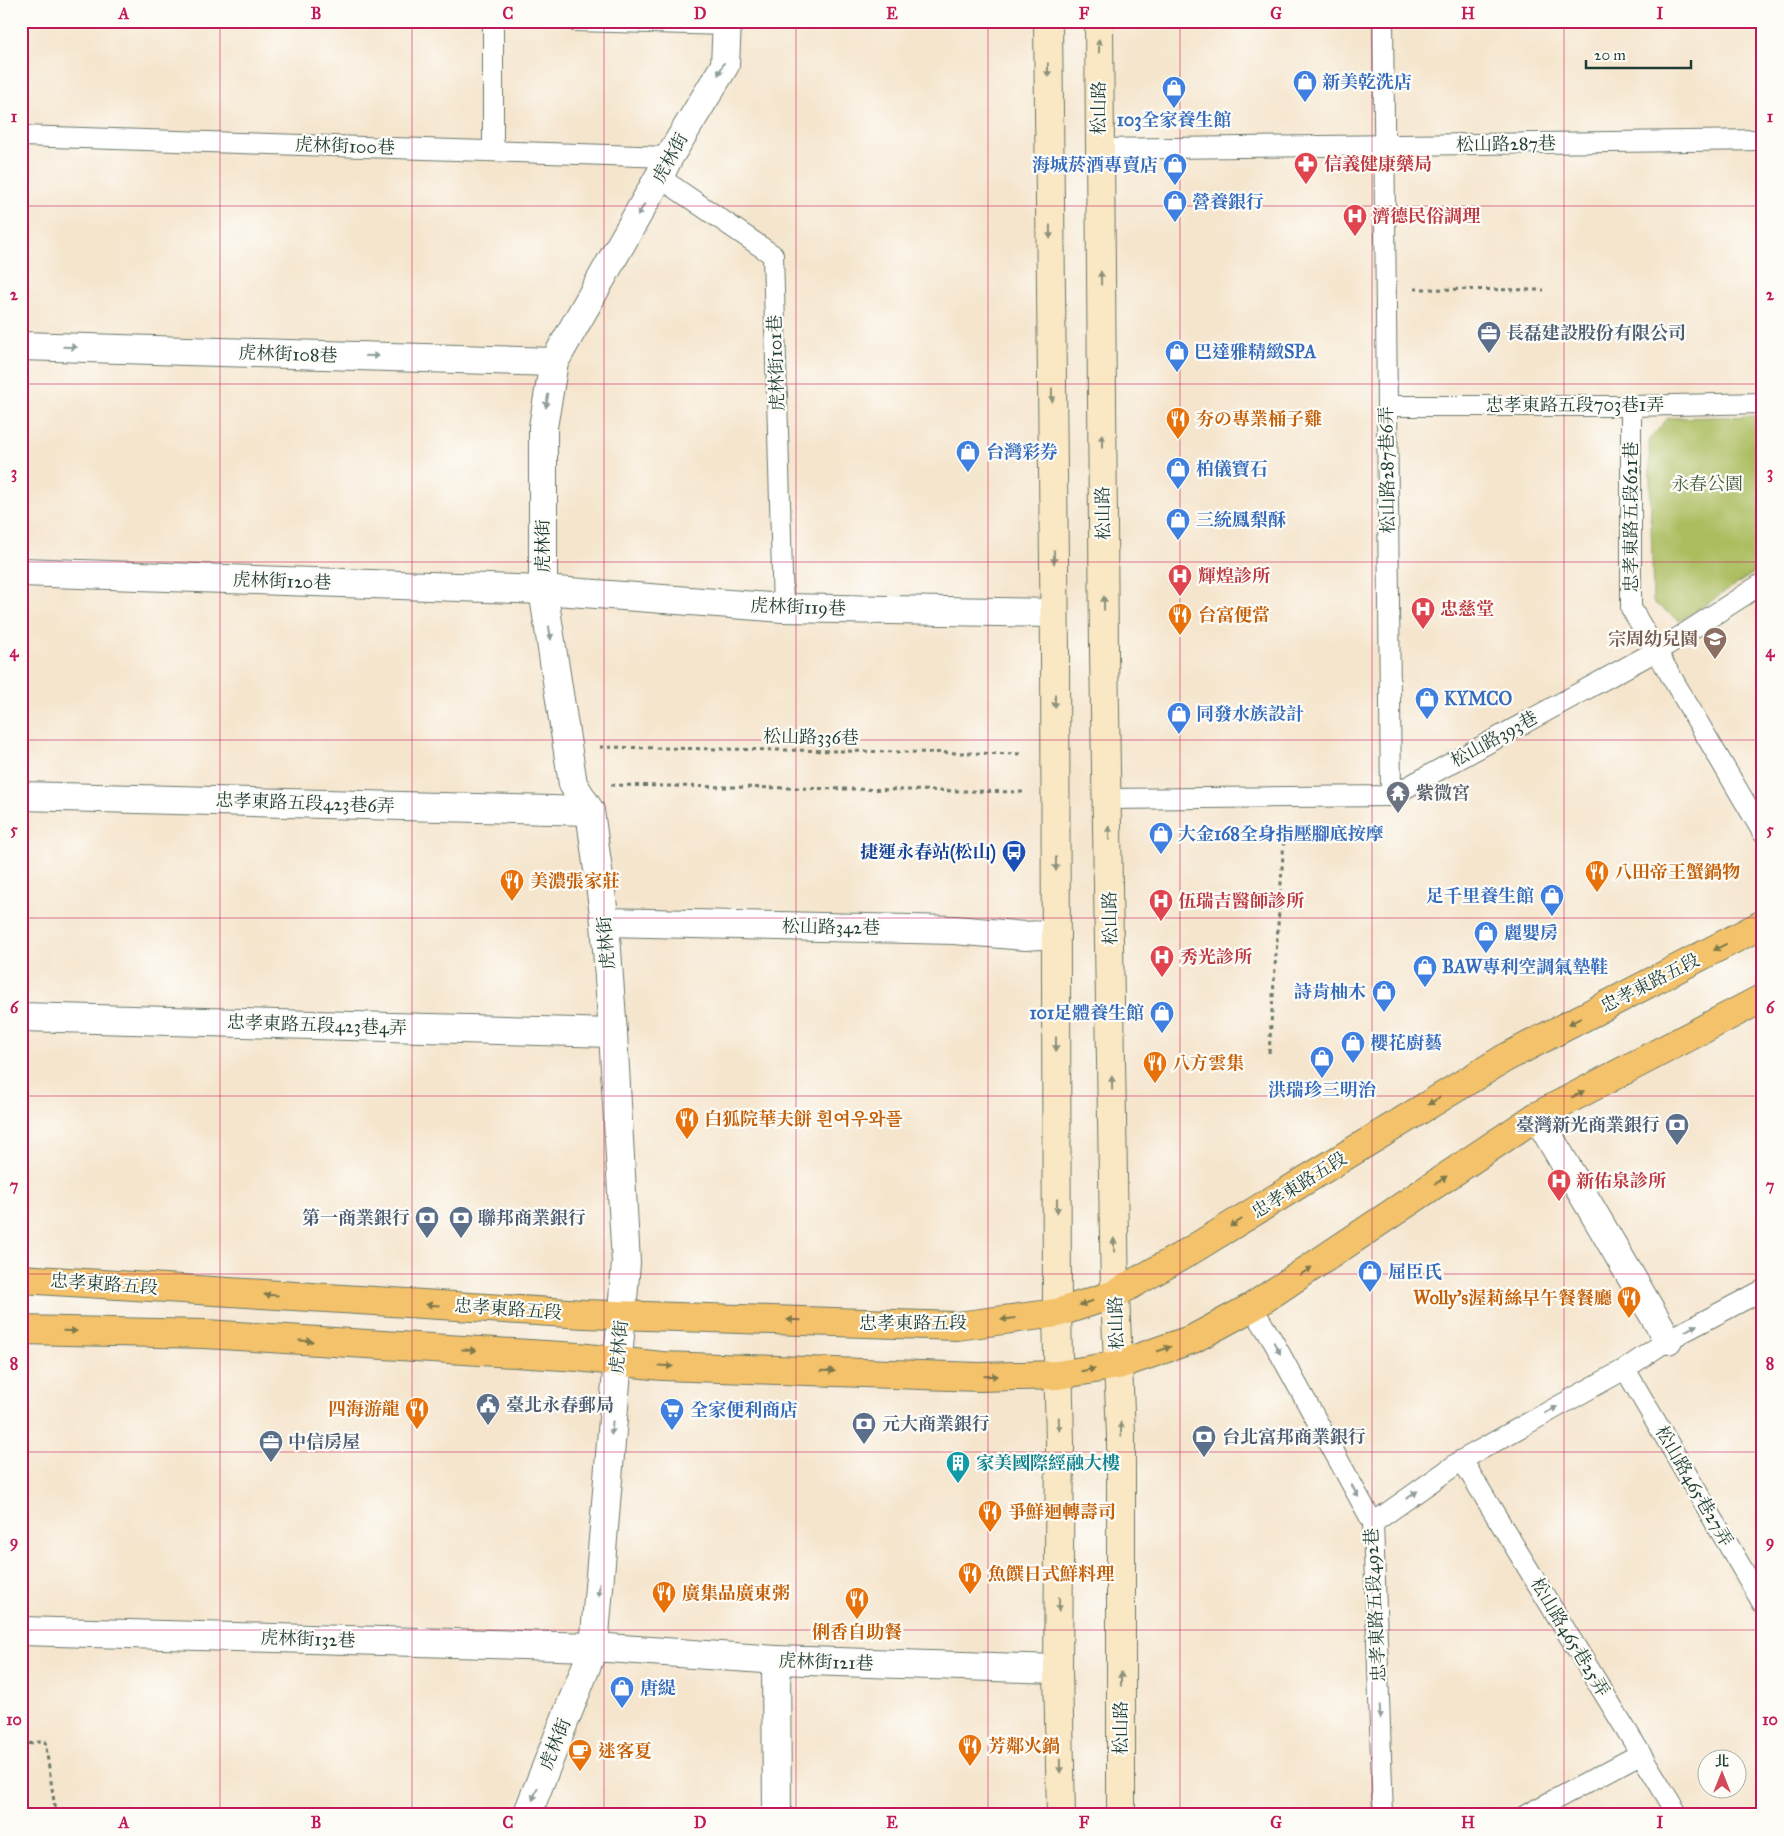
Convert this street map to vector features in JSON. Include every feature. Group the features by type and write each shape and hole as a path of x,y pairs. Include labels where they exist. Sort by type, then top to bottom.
{"main road":[{"path":"1048,21 1055,756 1057,1313 1060,1442 1058,1669 1061,1815"},
{"name":"松山路","path":"1099,21 1104,652 1115,1294 1121,1435 1121,1815"},
{"name":"忠孝東路五段","path":"21,1279 621,1315 957,1326 1057,1313 1115,1294 1185,1254 1504,1058 1763,924"},
{"path":"21,1330 215,1335 578,1357 662,1366 979,1377 1058,1375 1118,1365 1193,1339 1252,1307 1537,1116 1763,998"}],"street":[{"name":"虎林街","path":"527,1815 594,1647 626,1263 605,922 590,811 573,784 543,590 543,427 554,362 664,167 725,65 727,23"},
{"name":"虎林街108巷","path":"21,346 554,362"},
{"name":"虎林街120巷","path":"21,572 543,590"},
{"name":"虎林街119巷","path":"543,590 783,608 1054,613"},
{"name":"忠孝東路五段423巷6弄","path":"21,796 590,811"},
{"name":"松山路342巷","path":"605,922 954,930 1025,936 1056,934"},
{"name":"忠孝東路五段423巷4弄","path":"21,1017 613,1033"},
{"path":"1537,1116 1668,1340"},
{"name":"虎林街132巷","path":"21,1631 594,1647"},
{"name":"虎林街121巷","path":"594,1647 776,1660 1058,1669"},
{"path":"776,1660 777,1815"}],"lane":[{"path":"492,21 492,151"},
{"path":"575,21 727,23"},
{"name":"松山路287巷6弄","path":"1383,21 1390,796"},
{"name":"虎林街100巷","path":"21,136 492,151 664,167"},
{"name":"松山路287巷","path":"1100,149 1763,140"},
{"name":"虎林街101巷","path":"664,167 773,255 783,608"},
{"name":"忠孝東路五段703巷1弄","path":"1387,406 1631,406 1763,403"},
{"name":"忠孝東路五段621巷","path":"1631,406 1631,608 1763,833"},
{"name":"松山路393巷","path":"1108,799 1390,796 1657,651 1763,583"},
{"path":"1373,1523 1462,1460 1625,1369 1668,1340 1763,1290"},
{"name":"忠孝東路五段492巷","path":"1252,1307 1273,1341 1373,1523 1384,1815"},
{"name":"松山路465巷27弄","path":"1625,1369 1763,1604"},
{"name":"松山路465巷25弄","path":"1462,1460 1678,1815"},
{"path":"1526,1815 1640,1754"}],"path":[{"path":"1386,289 1544,290"},
{"name":"松山路336巷","path":"567,746 1055,756"},
{"path":"573,784 1055,794"},
{"path":"1269,1053 1288,796"},
{"path":"21,1745 45,1741 56,1815"}],"green space":[{"name":"永春公園","path":"1763,416 1763,567 1680,621 1653,602 1649,440 1668,418"}],"place":[{"name":"新美乾洗店","path":"1305,103"},
{"name":"103全家養生館","path":"1174,109"},
{"name":"信義健康藥局","path":"1306,185"},
{"name":"海城菸酒專賣店","path":"1175,186"},
{"name":"營養銀行","path":"1175,223"},
{"name":"濟德民俗調理","path":"1355,237"},
{"name":"長磊建設股份有限公司","path":"1489,354"},
{"name":"巴達雅精緻SPA","path":"1177,373"},
{"name":"夯の專業桶子雞","path":"1178,440"},
{"name":"台灣彩券","path":"968,473"},
{"name":"柏儀寶石","path":"1178,490"},
{"name":"三統鳳梨酥","path":"1178,541"},
{"name":"輝煌診所","path":"1180,597"},
{"name":"忠慈堂","path":"1423,630"},
{"name":"台富便當","path":"1180,636"},
{"name":"宗周幼兒園","path":"1715,660"},
{"name":"KYMCO","path":"1427,720"},
{"name":"同發水族設計","path":"1179,735"},
{"name":"紫微宮","path":"1398,814"},
{"name":"大金168全身指壓腳底按摩","path":"1161,855"},
{"name":"捷運永春站(松山)","path":"1014,873"},
{"name":"八田帝王蟹鍋物","path":"1597,893"},
{"name":"美濃張家莊","path":"512,902"},
{"name":"足千里養生館","path":"1552,917"},
{"name":"伍瑞吉醫師診所","path":"1161,922"},
{"name":"麗嬰房","path":"1486,954"},
{"name":"秀光診所","path":"1162,978"},
{"name":"BAW專利空調氣墊鞋","path":"1425,988"},
{"name":"詩肯柚木","path":"1384,1013"},
{"name":"101足體養生館","path":"1162,1034"},
{"name":"櫻花廚藝","path":"1353,1064"},
{"name":"洪瑞珍三明治","path":"1322,1079"},
{"name":"八方雲集","path":"1155,1084"},
{"name":"白狐院華夫餅 흰여우와플","path":"687,1140"},
{"name":"臺灣新光商業銀行","path":"1677,1146"},
{"name":"新佑泉診所","path":"1559,1202"},
{"name":"第一商業銀行","path":"427,1239"},
{"name":"聯邦商業銀行","path":"461,1239"},
{"name":"屈臣氏","path":"1370,1293"},
{"name":"Wolly's渥莉絲早午餐餐廳","path":"1629,1319"},
{"name":"臺北永春郵局","path":"488,1426"},
{"name":"四海游龍","path":"417,1430"},
{"name":"全家便利商店","path":"672,1431"},
{"name":"元大商業銀行","path":"864,1445"},
{"name":"台北富邦商業銀行","path":"1204,1458"},
{"name":"中信房屋","path":"271,1463"},
{"name":"家美國際經融大樓","path":"958,1484"},
{"name":"爭鮮迴轉壽司","path":"990,1533"},
{"name":"魚饌日式鮮料理","path":"970,1595"},
{"name":"廣集品廣東粥","path":"664,1614"},
{"name":"俐香自助餐","path":"857,1620"},
{"name":"唐緹","path":"622,1709"},
{"name":"芳鄰火鍋","path":"970,1767"},
{"name":"迷客夏","path":"580,1772"}]}
